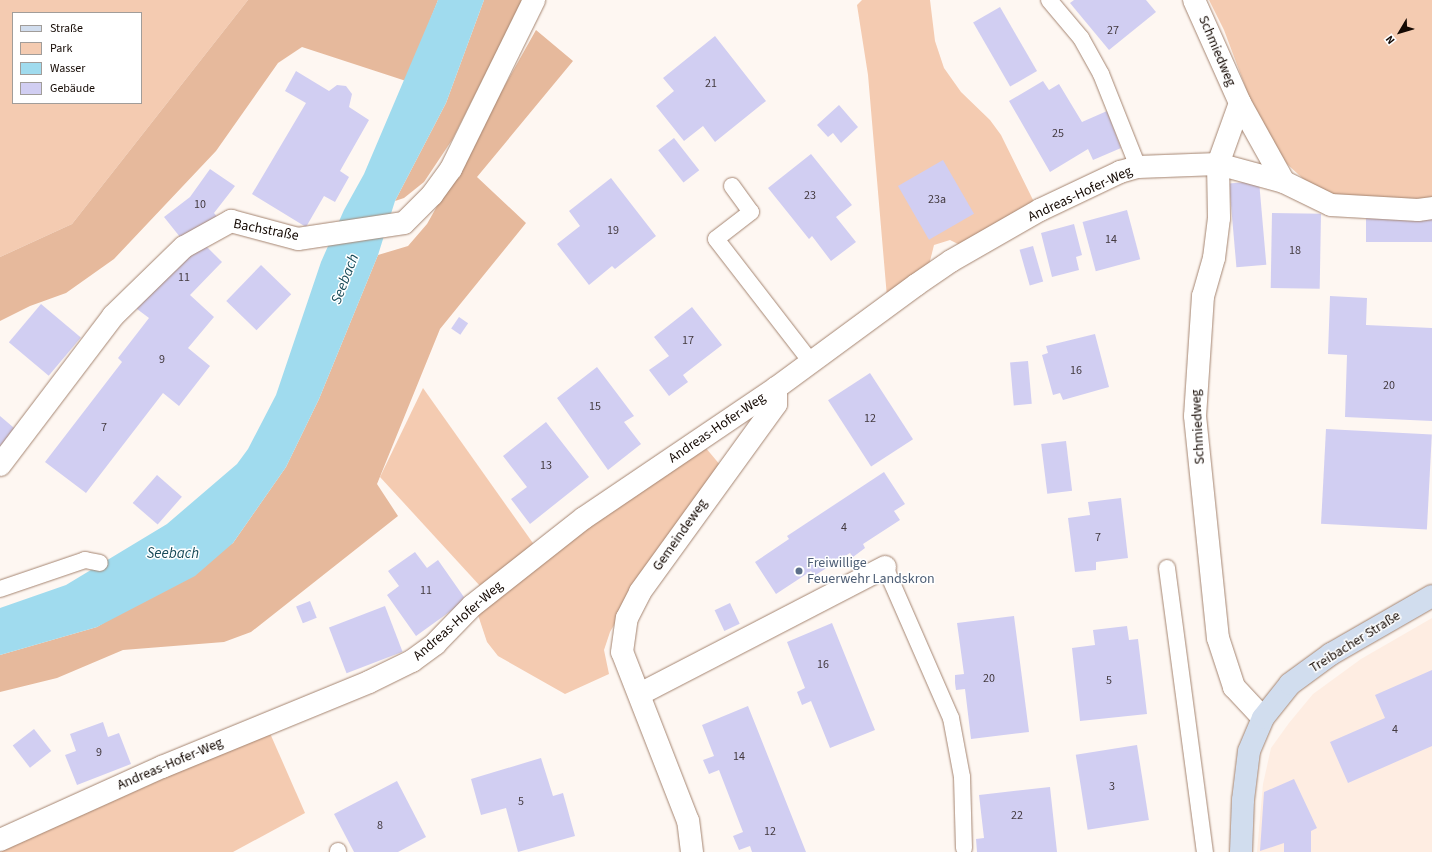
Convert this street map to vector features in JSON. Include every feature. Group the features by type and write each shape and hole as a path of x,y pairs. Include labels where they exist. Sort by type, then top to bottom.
{"street":[{"name":"Bachstraße","path":"0,465 113,316 184,247 231,221 298,239 404,223 432,196 450,169 534,0"},
{"name":"Schmiedweg","path":"1194,0 1240,103 1284,182"},
{"name":"Schmiedweg","path":"1240,103 1218,164 1219,218 1214,258 1204,296 1195,416 1218,638 1234,687 1263,718"},
{"name":"Andreas-Hofer-Weg","path":"0,840 162,767 368,682 412,661 435,644 472,606 584,518 776,388 951,261 1040,210 1120,172 1138,167 1218,164 1284,182 1331,205 1418,210 1432,208"},
{"name":"Gemeindeweg","path":"692,852 688,820 640,694 622,652 627,618 640,592 776,404 776,388"},
{"path":"640,694 885,567"},
{"name":"Treibacher Straße","path":"1241,852 1243,800 1249,751 1263,718 1290,684 1331,654 1432,596"}],"lane":[{"path":"1049,0 1081,38 1102,74 1138,167"},
{"path":"732,186 752,212 716,239 811,362"},
{"path":"0,589 86,560 100,563"},
{"path":"885,567 939,686 951,718 962,777 964,848"},
{"path":"1167,568 1205,852"}],"shaded area":[{"path":"248,0 438,0 406,81 302,47 278,63 216,151 114,259 66,293 30,306 0,321 0,257 72,224"},
{"path":"484,0 523,0 452,140 424,182 404,198 395,201 446,103"},
{"path":"536,30 573,61 477,177 526,223 440,329 377,484 398,516 251,632 224,642 123,650 57,678 0,692 0,655 97,627 233,543 286,467 319,399 378,255 408,246 427,224"},
{"path":"1432,618 1432,852 1257,852 1263,784 1271,748 1289,723 1313,694 1361,659"}],"green space":[{"path":"0,0 248,0 72,224 0,257"},
{"path":"862,0 930,0 935,41 944,68 961,92 990,120 1001,135 1035,204 960,245 950,240 934,245 929,265 887,297 868,75 857,5"},
{"path":"1209,0 1432,0 1432,203 1345,200 1311,186 1287,164 1257,118 1224,30"},
{"path":"423,388 535,546 481,587 380,477"},
{"path":"705,447 721,466 642,577 610,632 604,650 609,674 565,694 498,656 487,642 477,612 584,530"},
{"path":"269,731 305,813 233,852 0,852"}],"water":[{"name":"Seebach","path":"438,0 484,0 446,103 395,201 378,255 319,399 286,467 233,543 195,576 97,627 0,655 0,608 66,585 167,524 237,464 248,449 276,395 321,262 344,210 364,174"}],"building":[{"path":"1074,0 1146,0 1156,12 1109,50 1070,3"},
{"path":"1000,7 1037,71 1010,87 973,22"},
{"path":"715,36 766,101 715,142 703,126 684,141 656,106 674,91 663,78"},
{"path":"296,71 329,91 337,85 346,86 352,94 349,107 369,120 340,171 349,177 335,202 324,196 306,227 252,194 306,103 285,91"},
{"path":"1043,81 1049,90 1059,84 1082,122 1107,111 1121,148 1093,160 1088,149 1050,172 1009,101"},
{"path":"839,105 858,127 841,143 833,133 828,137 817,125"},
{"path":"674,138 699,170 683,183 658,150"},
{"path":"811,154 852,205 836,217 856,242 831,261 812,236 809,239 768,188"},
{"path":"943,160 974,214 929,240 898,186"},
{"path":"210,169 235,186 214,213 218,218 184,242 164,217 190,197"},
{"path":"611,178 656,236 615,269 612,266 589,285 557,244 580,226 569,211"},
{"path":"1259,181 1266,265 1236,267 1229,184"},
{"path":"1127,210 1140,259 1096,271 1083,222"},
{"path":"1272,213 1321,214 1320,289 1271,288"},
{"path":"1366,216 1432,216 1432,242 1366,242"},
{"path":"1074,224 1082,255 1076,257 1079,270 1052,277 1041,233"},
{"path":"201,241 222,262 190,295 214,317 188,348 210,366 179,406 163,393 86,493 45,462 122,362 118,358 149,318 133,306"},
{"path":"1033,246 1043,282 1030,285 1020,250"},
{"path":"261,265 291,294 256,330 226,301"},
{"path":"1330,296 1367,298 1366,325 1432,328 1432,421 1345,417 1347,355 1328,354"},
{"path":"41,304 81,337 49,376 9,342"},
{"path":"692,307 722,345 683,375 688,382 669,396 649,370 669,356 654,337"},
{"path":"459,317 468,323 460,335 451,329"},
{"path":"1095,334 1109,387 1063,400 1060,393 1053,395 1042,355 1048,353 1046,346"},
{"path":"1028,361 1032,404 1014,405 1010,363"},
{"path":"597,367 634,416 624,422 641,444 608,470 557,398"},
{"path":"870,373 913,439 871,466 828,400"},
{"path":"0,416 20,433 0,458"},
{"path":"546,422 589,477 530,524 511,499 527,487 503,456"},
{"path":"1326,429 1432,435 1427,529 1321,524"},
{"path":"1066,441 1072,491 1047,494 1041,444"},
{"path":"884,472 905,504 894,511 900,520 863,544 865,548 853,557 850,553 814,576 811,571 776,594 755,562 789,539 787,536"},
{"path":"157,475 182,497 158,525 133,503"},
{"path":"1121,498 1128,558 1096,562 1096,570 1075,572 1068,518 1090,515 1088,502"},
{"path":"415,552 427,568 438,560 466,600 416,636 387,595 399,586 388,571"},
{"path":"310,601 317,618 303,623 296,607"},
{"path":"730,603 740,624 724,631 715,610"},
{"path":"385,606 403,652 347,673 329,628"},
{"path":"1014,616 1029,732 971,739 965,689 956,690 955,683 955,675 964,674 957,623"},
{"path":"832,623 875,730 830,748 811,701 802,705 797,692 805,688 787,642"},
{"path":"1127,626 1129,640 1138,639 1147,714 1080,721 1072,648 1095,645 1093,630"},
{"path":"1432,670 1432,746 1348,783 1330,742 1385,718 1375,695"},
{"path":"748,706 806,852 752,852 750,846 739,850 733,836 743,832 719,770 709,774 703,760 714,756 702,725"},
{"path":"103,722 108,737 119,733 131,764 77,785 65,755 76,751 70,734"},
{"path":"34,729 51,751 30,768 13,746"},
{"path":"1137,745 1149,820 1088,830 1076,755"},
{"path":"541,758 553,796 563,793 575,836 518,852 506,808 481,815 471,779"},
{"path":"1294,779 1317,828 1311,831 1311,852 1284,852 1284,843 1260,851 1264,792"},
{"path":"397,781 426,837 398,852 354,852 334,814"},
{"path":"1050,787 1057,852 977,852 976,839 984,838 979,795"}],"place":[{"name":"Freiwillige Feuerwehr Landskron","path":"799,571"}]}
